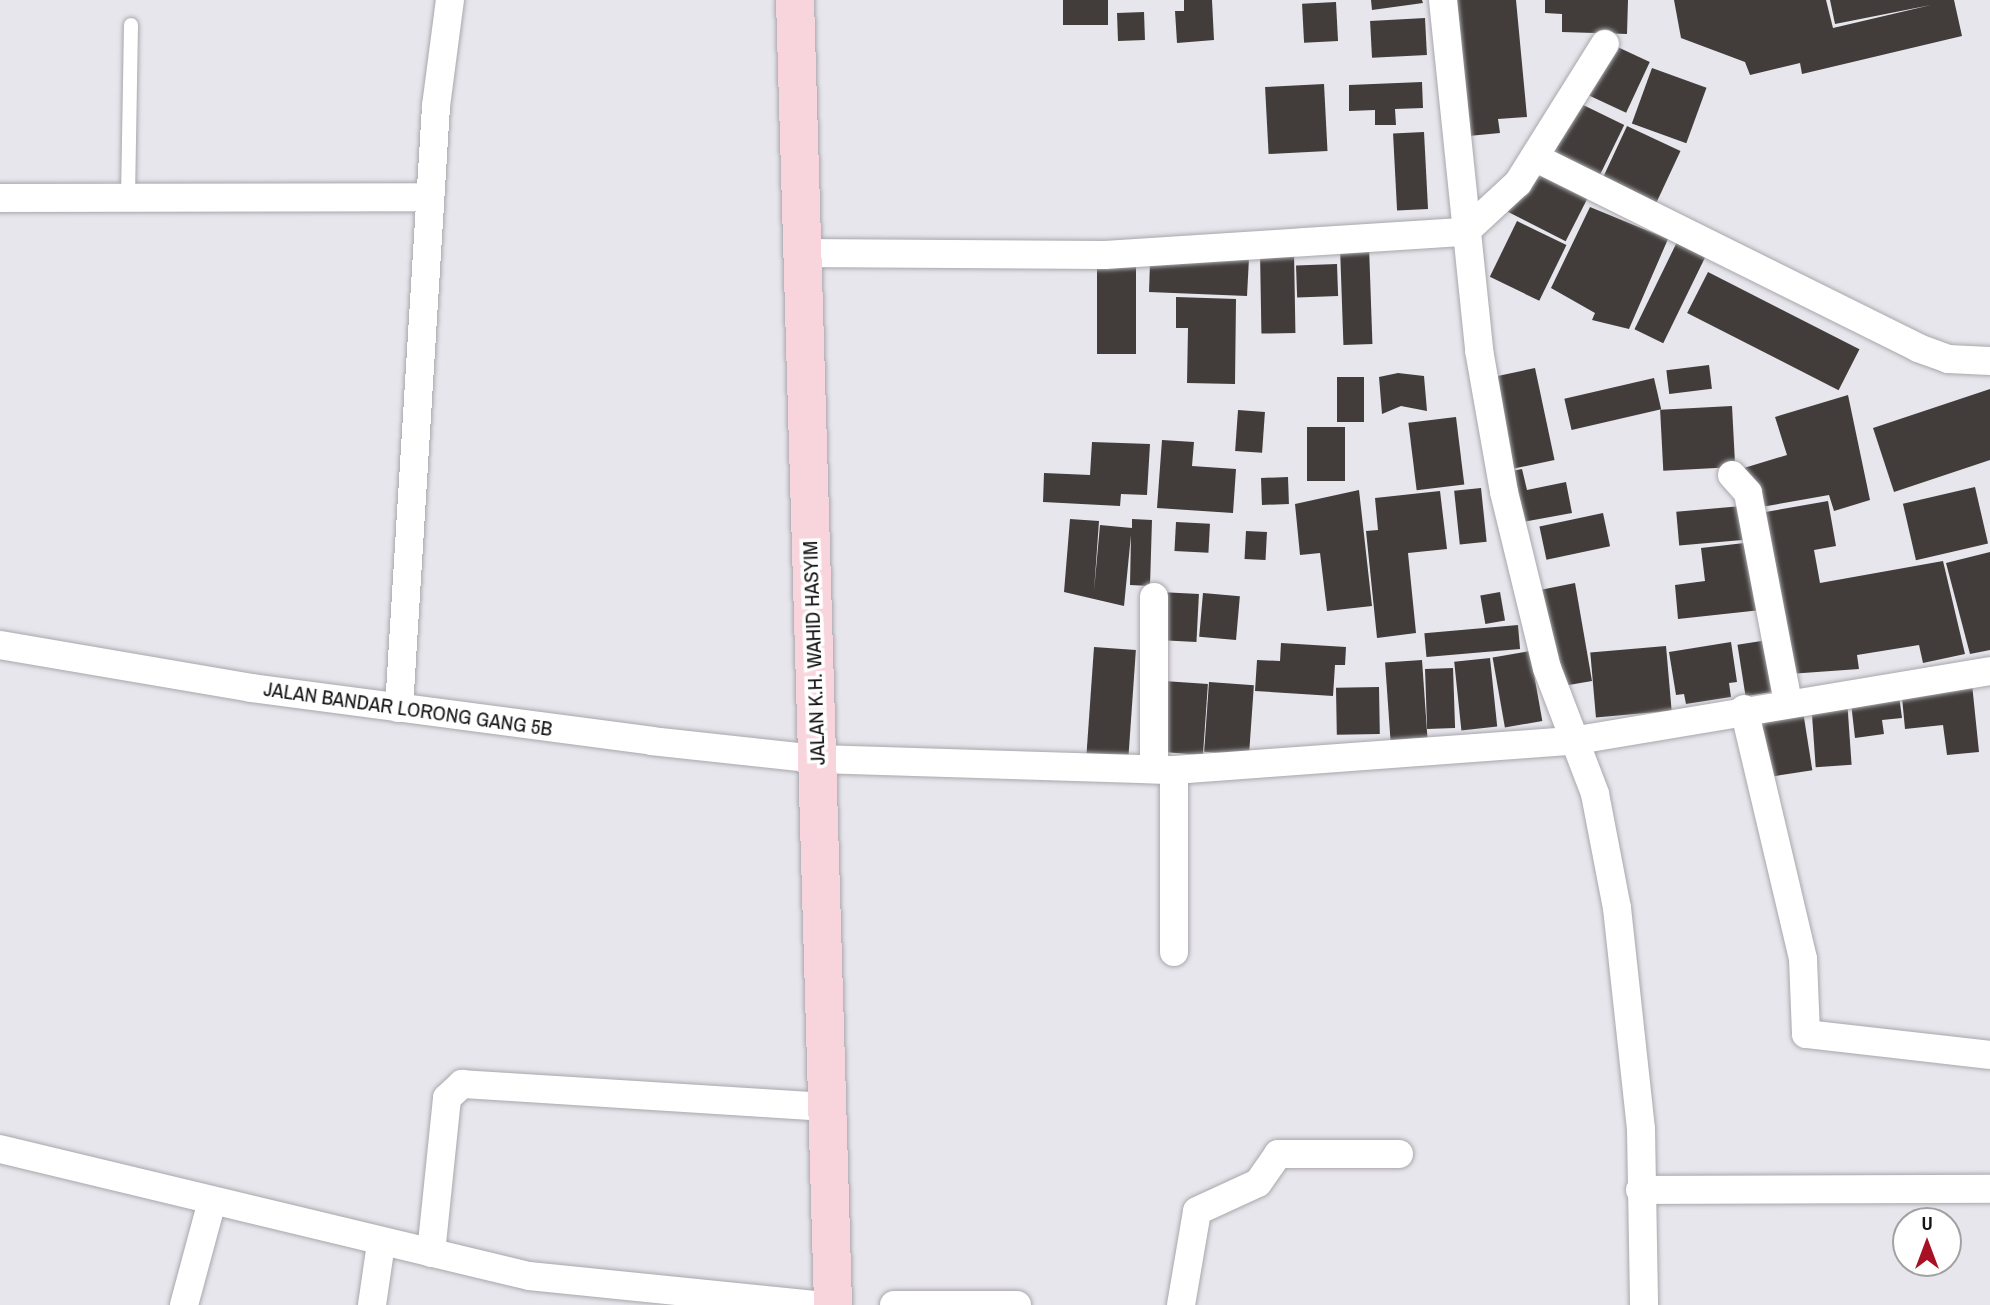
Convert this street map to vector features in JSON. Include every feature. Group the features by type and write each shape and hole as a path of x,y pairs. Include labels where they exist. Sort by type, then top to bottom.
{"main road":[{"name":"JALAN K.H. WAHID HASYIM","path":"795,0 833,1305"}],"street":[{"path":"399,708 430,197 450,0"},
{"path":"1443,0 1479,350 1525,585 1546,668 1578,740 1617,908 1641,1129 1644,1305"},
{"path":"802,253 1105,255 1465,232 1499,207 1536,158 1605,44"},
{"path":"1536,158 1918,348 1948,359 1990,361"},
{"path":"0,198 430,197"},
{"path":"1732,475 1748,493 1788,702"},
{"path":"1154,597 1174,952"},
{"name":"JALAN BANDAR LORONG GANG 5B","path":"0,645 399,708 818,759 1164,770 1578,740 1744,709 1990,671"},
{"path":"1744,709 1803,959 1806,1034 1990,1055"},
{"path":"431,1253 447,1098 462,1084 828,1107"},
{"path":"0,1149 381,1243 617,1289 815,1305"},
{"path":"1181,1305 1197,1211 1258,1183 1278,1154 1399,1154"},
{"path":"1640,1190 1990,1189"},
{"path":"184,1305 212,1201"},
{"path":"372,1305 381,1243"},
{"path":"894,1305 1017,1305"}],"lane":[{"path":"128,197 131,25"}],"building":[{"path":"1063,0 1108,0 1108,25 1063,25"},
{"path":"1184,0 1212,0 1214,40 1177,43 1175,11 1184,11"},
{"path":"1371,0 1422,0 1423,3 1372,10"},
{"path":"1445,0 1516,0 1527,117 1498,119 1500,133 1458,137"},
{"path":"1545,0 1628,0 1627,34 1562,32 1562,14 1545,13"},
{"path":"1674,0 1826,0 1833,28 1931,5 1835,24 1830,0 1954,0 1962,36 1802,74 1800,63 1750,75 1745,62 1681,38"},
{"path":"1336,2 1338,41 1304,43 1302,4"},
{"path":"1144,12 1145,40 1118,41 1117,13"},
{"path":"1425,18 1427,55 1372,58 1370,21"},
{"path":"1609,43 1650,62 1626,113 1585,94"},
{"path":"1652,68 1707,88 1686,143 1632,123"},
{"path":"1422,82 1423,108 1395,109 1396,125 1375,125 1375,110 1349,111 1349,85"},
{"path":"1324,84 1328,151 1269,154 1265,87"},
{"path":"1573,100 1624,125 1596,183 1545,158"},
{"path":"1627,126 1680,151 1653,209 1600,184"},
{"path":"1424,132 1428,209 1397,211 1393,134"},
{"path":"1530,168 1588,198 1566,241 1508,212"},
{"path":"1590,207 1668,239 1629,329 1592,320 1595,313 1551,288"},
{"path":"1517,221 1566,245 1539,301 1490,277"},
{"path":"1677,242 1706,256 1663,343 1634,329"},
{"path":"1369,246 1372,344 1343,345 1340,247"},
{"path":"1294,251 1295,333 1261,334 1260,252"},
{"path":"1249,258 1247,296 1149,292 1150,263"},
{"path":"1097,262 1136,262 1136,354 1097,354"},
{"path":"1337,264 1338,296 1297,297 1296,265"},
{"path":"1708,272 1859,349 1839,390 1687,313"},
{"path":"1176,297 1236,299 1235,384 1187,383 1188,328 1176,328"},
{"path":"1709,365 1712,389 1669,394 1666,370"},
{"path":"1535,368 1555,460 1506,470 1486,378"},
{"path":"1398,373 1424,376 1427,411 1401,406 1382,414 1379,377"},
{"path":"1337,377 1364,377 1364,422 1337,422"},
{"path":"1654,378 1661,409 1572,430 1564,399"},
{"path":"1990,389 1990,460 1894,492 1873,428"},
{"path":"1848,395 1870,500 1834,511 1829,495 1756,508 1744,468 1787,455 1775,417"},
{"path":"1732,406 1735,467 1663,471 1660,410"},
{"path":"1238,410 1265,412 1262,453 1235,451"},
{"path":"1456,417 1464,484 1417,490 1408,423"},
{"path":"1307,427 1345,427 1345,481 1307,481"},
{"path":"1162,440 1194,442 1192,466 1236,469 1233,513 1157,508"},
{"path":"1092,442 1150,444 1147,495 1121,494 1120,506 1043,502 1044,473 1090,475"},
{"path":"1522,469 1527,490 1566,482 1572,513 1512,524 1502,473"},
{"path":"1288,477 1289,504 1262,505 1261,478"},
{"path":"1975,487 1988,544 1916,560 1903,504"},
{"path":"1481,488 1487,542 1460,545 1454,491"},
{"path":"1359,490 1372,606 1327,611 1320,553 1300,555 1295,504"},
{"path":"1440,491 1447,549 1408,553 1416,633 1377,638 1366,531 1378,530 1375,498"},
{"path":"1828,501 1836,546 1814,550 1820,583 1943,561 1965,654 1923,663 1919,645 1857,655 1859,669 1789,674 1760,513"},
{"path":"1742,506 1745,540 1679,546 1676,512"},
{"path":"1603,513 1610,546 1546,560 1539,527"},
{"path":"1070,519 1099,521 1094,591 1100,525 1132,528 1132,519 1152,520 1150,586 1130,585 1131,535 1124,606 1064,592"},
{"path":"1176,522 1210,524 1208,553 1174,551"},
{"path":"1246,531 1267,532 1266,560 1245,559"},
{"path":"1753,542 1761,610 1678,619 1675,585 1705,581 1701,548"},
{"path":"1990,552 1990,650 1970,654 1946,563"},
{"path":"1575,583 1592,681 1557,687 1530,592"},
{"path":"1160,592 1199,594 1196,642 1157,640"},
{"path":"1500,592 1505,621 1485,624 1480,595"},
{"path":"1203,593 1240,596 1236,640 1199,637"},
{"path":"1518,625 1520,649 1426,657 1424,633"},
{"path":"1774,639 1782,690 1746,696 1737,645"},
{"path":"1731,642 1737,682 1729,683 1731,697 1686,704 1684,694 1676,695 1669,652"},
{"path":"1281,643 1346,647 1345,665 1335,665 1333,696 1255,691 1257,660 1280,661"},
{"path":"1666,646 1672,711 1596,717 1590,653"},
{"path":"1094,647 1136,650 1128,761 1086,758"},
{"path":"1530,651 1542,721 1505,728 1493,658"},
{"path":"1490,658 1497,727 1461,730 1454,662"},
{"path":"1422,660 1427,738 1391,740 1385,663"},
{"path":"1453,668 1455,728 1427,729 1425,669"},
{"path":"1164,681 1208,684 1203,755 1159,752"},
{"path":"1209,682 1254,685 1249,755 1204,752"},
{"path":"1972,684 1979,752 1947,755 1943,725 1905,729 1901,687"},
{"path":"1379,687 1380,734 1337,735 1336,688"},
{"path":"1898,688 1902,718 1882,720 1884,734 1855,738 1850,694"},
{"path":"1847,699 1852,765 1816,767 1811,702"},
{"path":"1802,705 1812,770 1762,778 1752,713"}]}
